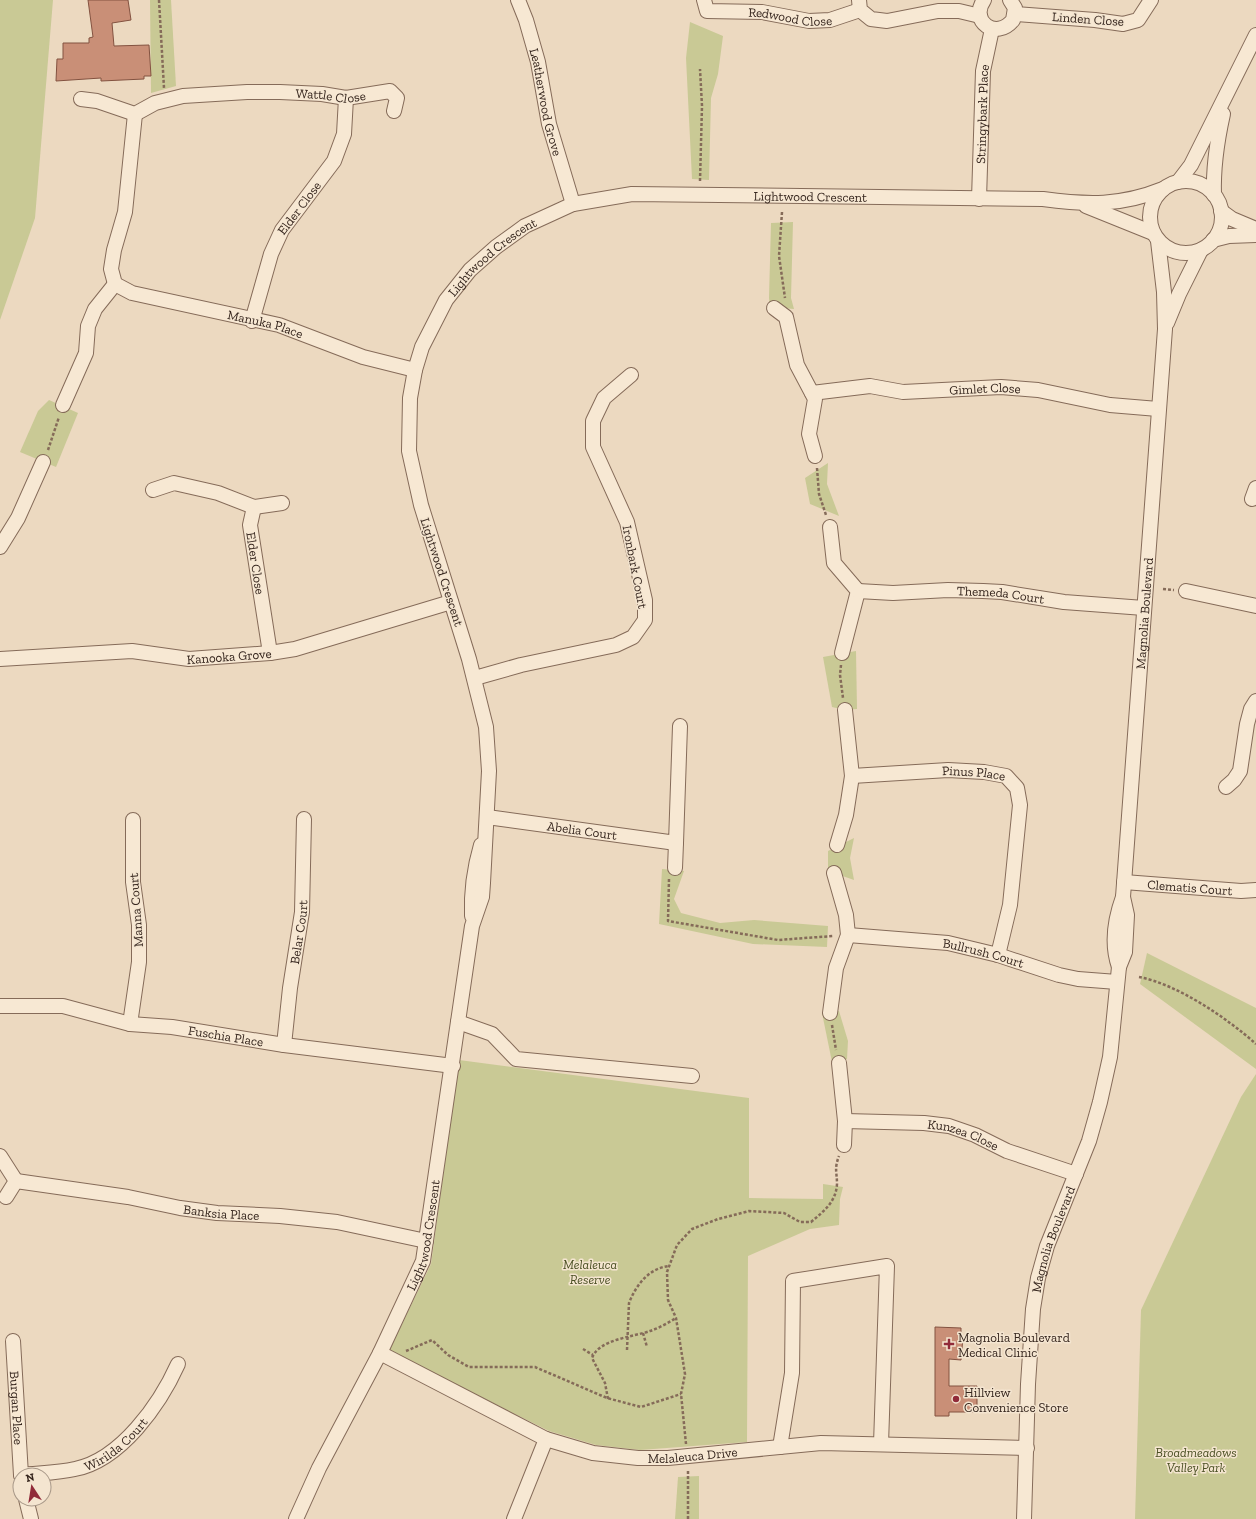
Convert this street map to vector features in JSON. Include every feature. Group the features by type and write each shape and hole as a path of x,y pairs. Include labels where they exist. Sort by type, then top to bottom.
{"street":[{"name":"Leatherwood Grove","path":"518,0 526,20 538,62 549,124 574,204"},
{"name":"Redwood Close","path":"704,0 707,11 762,12 809,21 830,20 859,5"},
{"path":"984,0 981,4 980,16 982,22 992,29 1004,28 1009,25 1015,14 1015,8 1010,0"},
{"name":"Linden Close","path":"1015,14 1095,20 1124,24 1138,20 1151,0"},
{"path":"859,5 871,19 887,21 938,11 959,10 980,16"},
{"name":"Stringybark Place","path":"978,199 983,71 992,29"},
{"path":"1229,89 1217,140 1213,171 1214,194 1221,211 1222,222 1219,232 1214,240 1201,250 1190,253 1178,253 1167,248 1155,237 1150,221 1150,209 1155,198 1163,189 1178,182 1189,169 1229,89 1256,35"},
{"name":"Wattle Close","path":"135,114 155,103 183,96 247,92 322,94 346,98 390,91 397,98 394,111"},
{"name":"Elder Close","path":"252,321 271,254 282,230 334,161 344,134 346,98"},
{"path":"63,405 86,352 88,326 95,309 115,284 111,269 114,250 125,212 135,114 97,101 81,99"},
{"path":"1178,182 1198,183 1214,194"},
{"name":"Lightwood Crescent","path":"296,1519 319,1468 380,1353 423,1261 472,926 471,896 475,867 487,822 489,771 486,727 475,678 421,505 408,451 410,398 415,370 422,347 446,300 470,270 496,246 525,226 574,204 632,194 1044,199 1082,204 1129,200 1163,189"},
{"name":"Lightwood Crescent","path":"1082,204 1155,237"},
{"path":"1221,211 1232,219 1256,229"},
{"path":"1214,240 1229,236 1256,235"},
{"name":"Magnolia Boulevard","path":"1024,1519 1028,1384 1033,1309 1038,1278 1047,1246 1089,1141 1100,1102 1110,1057 1119,967 1115,955 1114,942 1117,913 1123,897 1165,329 1164,292 1155,237"},
{"name":"Magnolia Boulevard","path":"1165,329 1179,294 1201,250"},
{"name":"Manuka Place","path":"115,284 132,293 252,321 279,325 363,357 415,370"},
{"path":"774,308 786,317 797,365 815,399 809,434 815,456"},
{"name":"Ironbark Court","path":"475,678 521,665 616,645 633,637 645,620 644,600 627,522 593,447 593,422 604,398 631,375"},
{"name":"Gimlet Close","path":"812,393 870,386 902,392 1001,387 1038,390 1110,404 1158,409"},
{"path":"0,546 18,518 43,462"},
{"path":"153,490 174,483 218,493 254,507 282,503"},
{"name":"Elder Close","path":"254,507 250,525 270,653"},
{"path":"830,527 834,563 858,591 842,652"},
{"name":"Themeda Court","path":"858,591 893,593 948,590 1002,592 1064,602 1144,608"},
{"path":"1186,591 1256,606"},
{"name":"Kanooka Grove","path":"0,659 132,651 189,659 270,653 295,649 451,602"},
{"path":"1226,787 1234,780 1240,771 1247,724 1251,708 1256,701"},
{"path":"837,845 846,815 852,776 845,710"},
{"path":"675,868 680,726"},
{"name":"Pinus Place","path":"852,776 948,770 984,772 1006,776 1018,788 1020,805 1010,905 998,955"},
{"name":"Belar Court","path":"284,1045 290,988 302,912 304,818"},
{"name":"Manna Court","path":"130,1024 139,962 139,925 133,882 133,820"},
{"name":"Abelia Court","path":"487,822 676,843"},
{"path":"830,1013 836,968 848,934 846,915 834,873"},
{"name":"Clematis Court","path":"1124,882 1241,891 1256,890"},
{"name":"Bullrush Court","path":"848,934 948,943 998,955 1059,975 1078,979 1117,982"},
{"name":"Fuschia Place","path":"0,1006 63,1006 130,1024 172,1027 284,1045 452,1066"},
{"path":"458,1022 492,1034 516,1059 692,1076"},
{"path":"839,1063 845,1121 844,1145"},
{"name":"Kunzea Close","path":"845,1121 924,1123 949,1126 975,1134 1007,1151 1076,1174"},
{"path":"2,1160 16,1181 6,1197"},
{"name":"Banksia Place","path":"16,1181 128,1197 217,1214 280,1216 337,1222 426,1241"},
{"path":"780,1447 792,1373 794,1281 887,1266 881,1444"},
{"name":"Burgan Place","path":"13,1341 21,1467"},
{"name":"Melaleuca Drive","path":"380,1353 546,1439 592,1453 638,1458 675,1457 821,1443 1027,1448"},
{"name":"Wirilda Court","path":"52,1472 76,1469 91,1464 114,1451 144,1420 168,1387 178,1364"},
{"path":"514,1519 546,1439"},
{"path":"28,1507 32,1519"}],"path":[{"path":"159,0 165,94"},
{"path":"698,195 702,106 700,69"},
{"path":"782,212 779,256 786,317"},
{"path":"43,462 63,405"},
{"path":"815,456 815,463 818,470 817,479 819,494 830,527"},
{"path":"842,652 840,675 845,710"},
{"path":"675,868 669,879 668,921 778,940 848,934"},
{"path":"1139,976 1168,985 1240,1030 1256,1044"},
{"path":"830,1013 839,1063"},
{"path":"687,1452 681,1394 685,1374 676,1318 668,1300 666,1272 676,1245 692,1229 718,1219 748,1211 784,1214 800,1222 811,1222 835,1199 837,1184 835,1166 844,1145"},
{"path":"627,1350 626,1338 629,1302 643,1279 657,1268 669,1266"},
{"path":"608,1399 605,1383 592,1360 593,1355 602,1346 643,1333 676,1318"},
{"path":"643,1333 647,1347"},
{"path":"403,1353 432,1340 448,1355 469,1367 535,1367 608,1399 641,1407 681,1394"},
{"path":"583,1349 593,1355"},
{"path":"688,1463 688,1519"}],"green space":[{"path":"0,0 53,0 35,218 0,320"},
{"path":"150,0 171,0 176,86 151,93"},
{"path":"690,22 723,36 718,74 711,98 709,180 692,179 686,58"},
{"path":"793,222 791,298 794,309 770,307 771,223"},
{"path":"49,400 78,413 56,467 20,452 38,411"},
{"path":"828,463 827,484 839,516 810,504 805,478"},
{"path":"856,651 857,709 845,710 832,707 823,657"},
{"path":"854,838 850,858 854,880 834,873 828,868 828,851"},
{"path":"662,869 684,871 674,899 681,913 720,923 754,920 828,926 827,947 753,944 659,924"},
{"path":"1147,953 1256,1008 1256,1069 1140,984"},
{"path":"839,1011 848,1041 847,1059 839,1063 832,1062 822,1013"},
{"name":"Melaleuca Reserve","path":"459,1060 749,1098 749,1198 823,1199 823,1184 843,1187 840,1199 839,1225 810,1229 748,1256 747,1442 640,1450 596,1445 549,1431 389,1351 431,1264"},
{"name":"Broadmeadows Valley Park","path":"1256,1074 1256,1519 1135,1519 1141,1310 1241,1097"},
{"path":"699,1476 699,1519 675,1519 678,1477"}],"building":[{"path":"88,0 128,0 131,20 112,23 114,46 149,45 151,76 144,76 144,79 101,81 101,78 56,81 57,59 63,59 63,43 89,43 89,38 93,37"},
{"path":"935,1327 961,1328 961,1337 963,1337 961,1360 949,1359 949,1386 977,1386 977,1412 949,1412 949,1416 935,1416"}],"place":[{"name":"Magnolia Boulevard Medical Clinic","path":"949,1344"},
{"name":"Hillview Convenience Store","path":"956,1399"}]}
